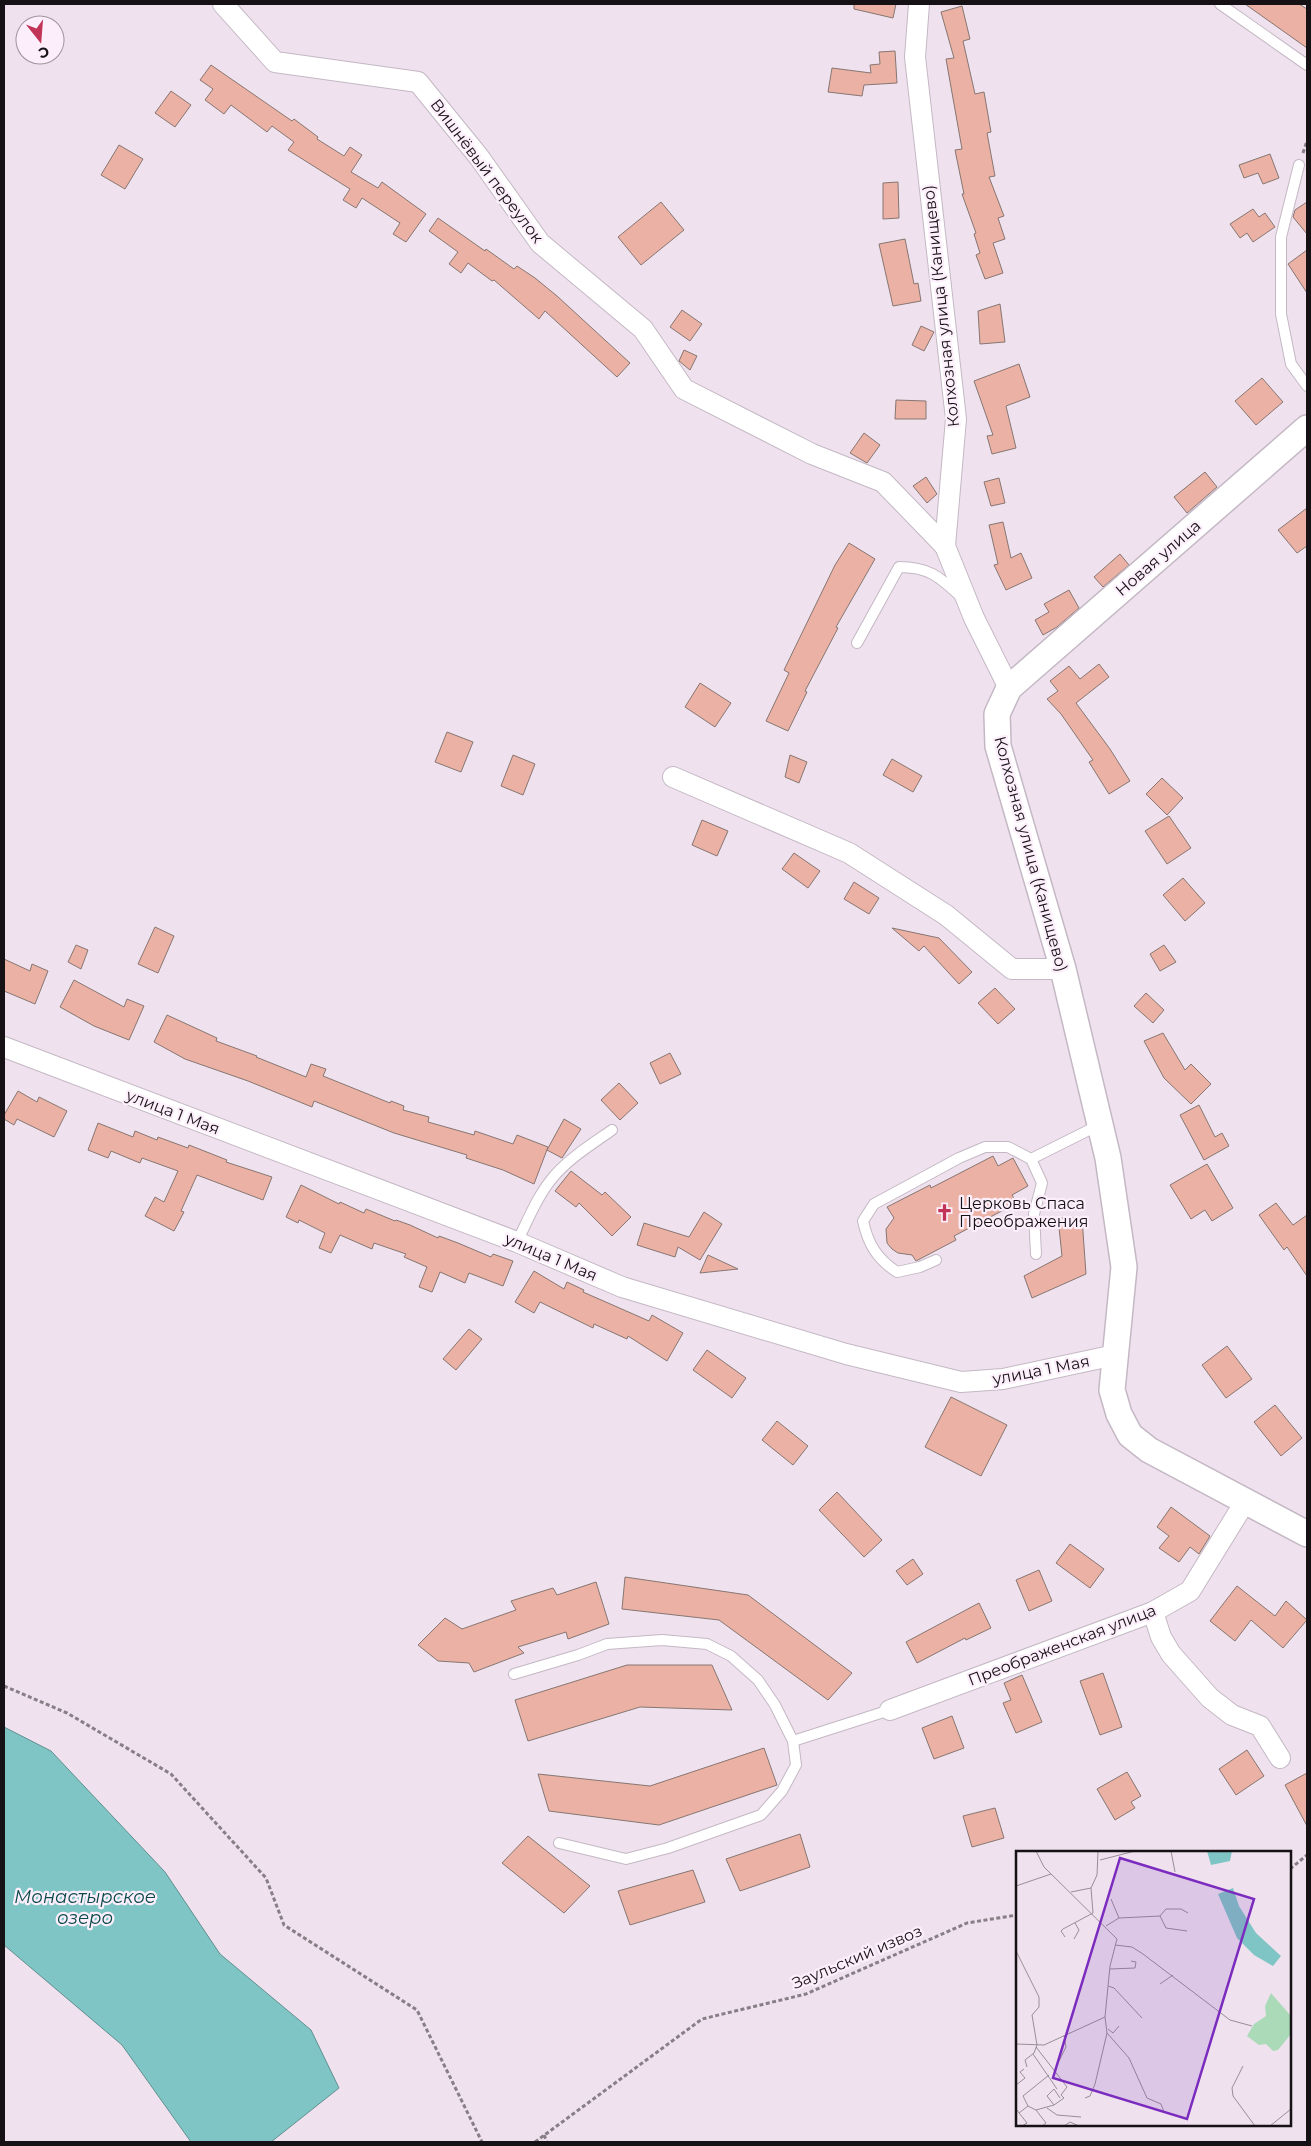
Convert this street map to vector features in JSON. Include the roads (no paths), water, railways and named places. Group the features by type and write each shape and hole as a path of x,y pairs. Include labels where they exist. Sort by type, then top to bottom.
{"street":[{"name":"Вишнёвый переулок","path":"223,4 275,62 418,82 479,157 540,243 643,329 684,389 812,454 883,482 945,546"},
{"name":"Колхозная улица (Канищево)","path":"920,4 914,57 956,420 945,546 968,603 1009,688 997,714 998,746 1063,968 1108,1158 1124,1267 1115,1355"},
{"name":"Новая улица","path":"1009,688 1307,428"},
{"path":"672,777 848,853 946,915 1012,969 1063,968"},
{"name":"улица 1 Мая","path":"4,1047 517,1242 622,1287 846,1354 961,1382 1003,1379 1115,1355"},
{"path":"1115,1355 1112,1390 1119,1414 1130,1436 1148,1450 1307,1534"},
{"name":"Преображенская улица","path":"890,1710 1154,1612 1190,1591 1246,1502"},
{"path":"1154,1612 1161,1637 1171,1654 1210,1698 1232,1715 1260,1726 1280,1758"}],"lane":[{"path":"1220,4 1307,65"},
{"path":"1299,165 1281,237 1281,314 1292,364 1307,386"},
{"path":"857,643 899,567 918,567 942,579 968,603"},
{"path":"1031,1159 1100,1124"},
{"path":"517,1242 539,1198 554,1176 576,1154 612,1130"},
{"path":"936,1260 920,1268 897,1272 885,1264 867,1239 863,1221 874,1204 959,1158 985,1147 1008,1147 1031,1159 1042,1183 1034,1214 1036,1254"},
{"path":"514,1674 578,1655 607,1644 662,1640 707,1644 731,1656 758,1680 775,1705 793,1741 796,1765 782,1791 761,1815 668,1848 626,1859 559,1843"},
{"path":"793,1741 890,1710"}],"water":[{"name":"Монастырское озеро","path":"4,1727 51,1751 165,1872 220,1954 311,2030 339,2088 271,2142 191,2142 122,2045 4,1945"}],"place":[{"name":"Церковь Спаса Преображения","path":"945,1212"}]}
